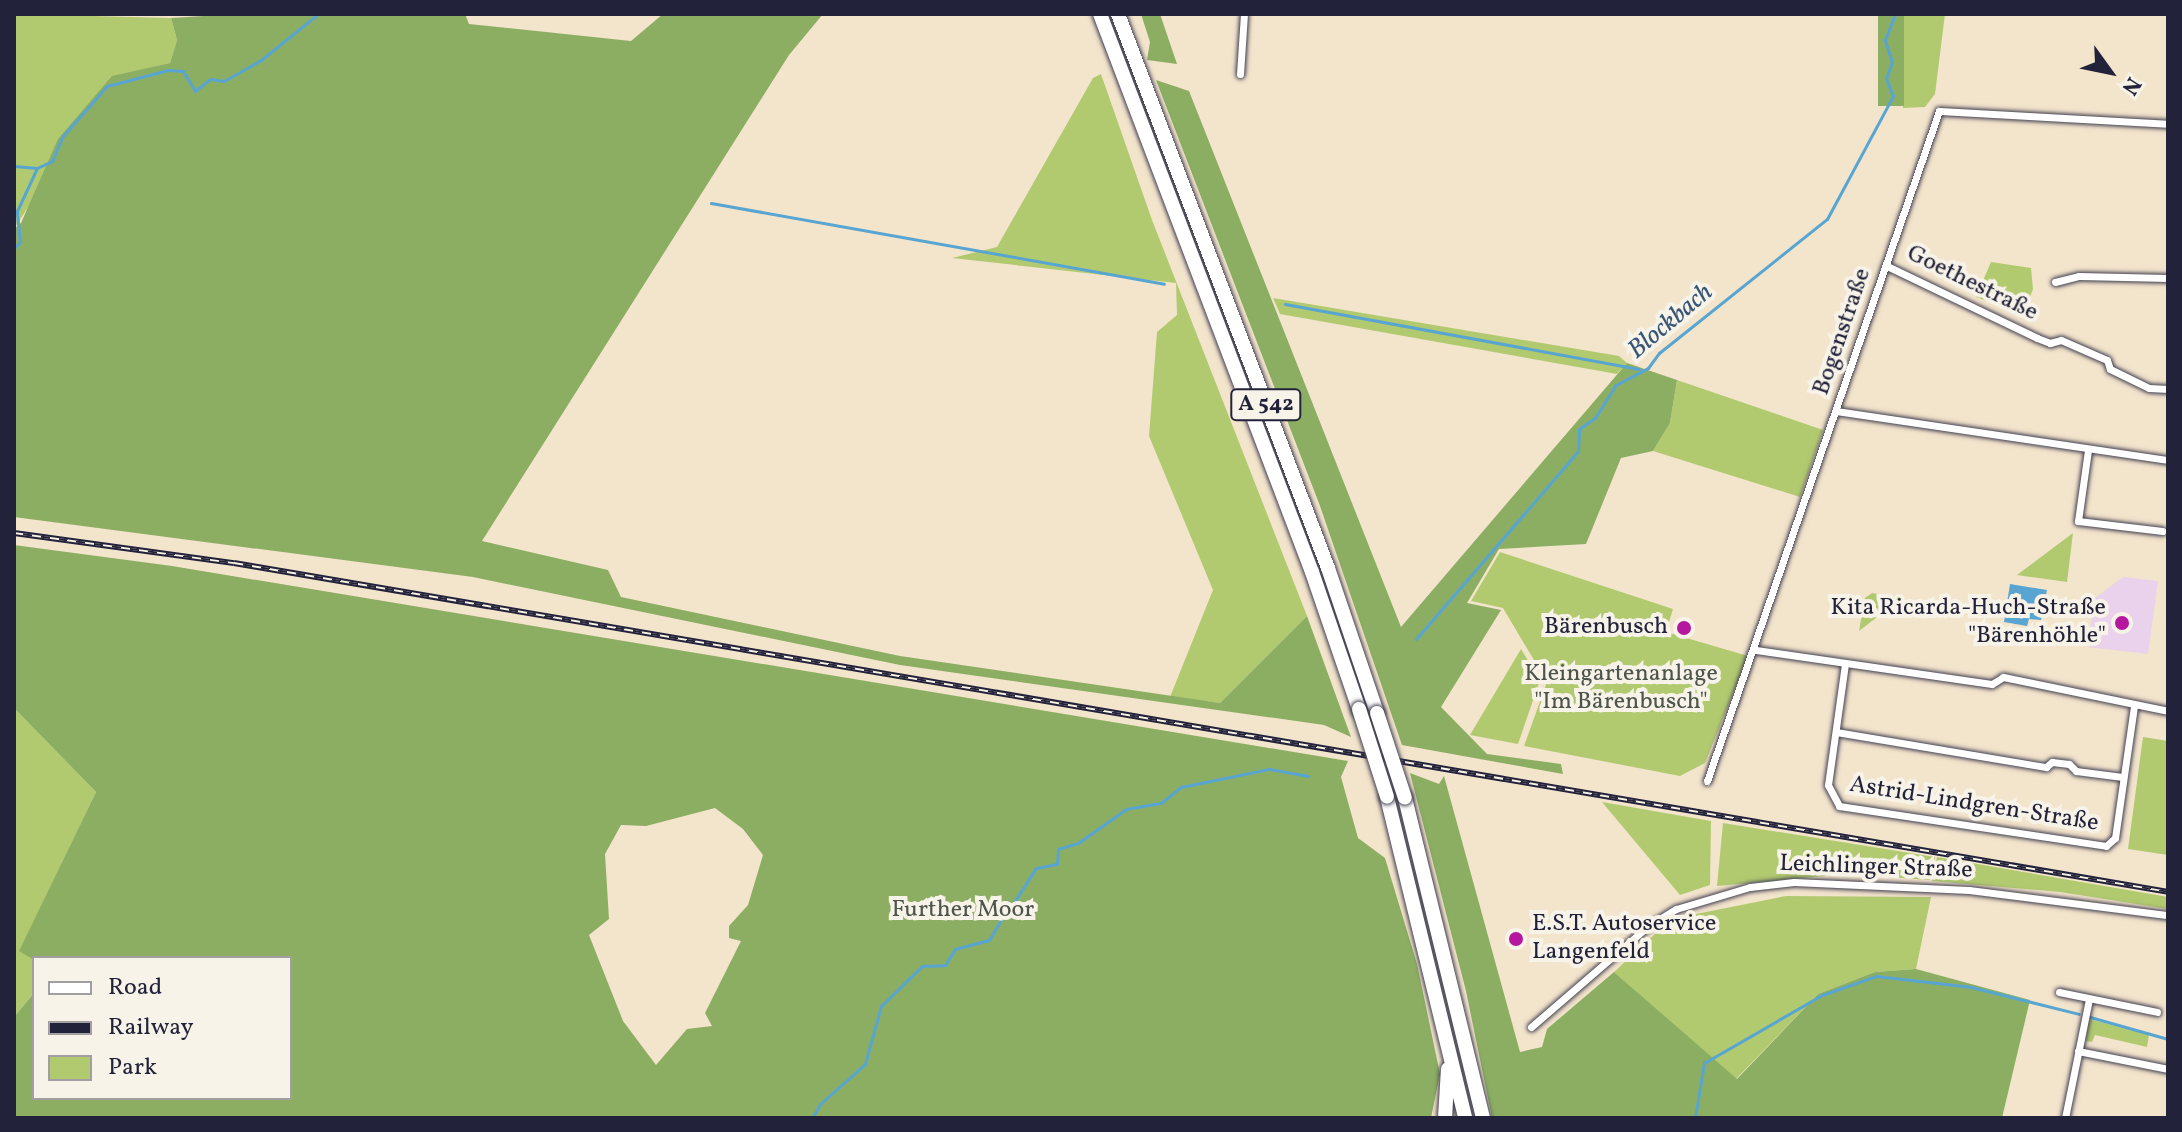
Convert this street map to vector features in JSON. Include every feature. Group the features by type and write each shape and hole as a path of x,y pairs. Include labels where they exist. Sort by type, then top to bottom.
{"highway":[{"name":"A 542","path":"1100,14 1312,572 1359,709 1387,797 1445,1021 1465,1118"},
{"name":"A 542","path":"1118,14 1148,100 1328,568 1377,713 1405,798 1485,1118"},
{"path":"1445,1021 1445,1118"}],"street":[{"path":"1240,74 1244,14"},
{"name":"Bogenstraße","path":"1707,781 1756,650 1939,111 2168,124"},
{"name":"Goethestraße","path":"1887,266 2037,338 2050,343 2061,340 2107,360 2110,369 2149,388 2168,389"},
{"path":"2055,282 2079,276 2168,278"},
{"path":"1836,411 2168,460"},
{"path":"2088,450 2078,521 2162,531"},
{"path":"1756,650 1992,684 2003,677 2168,711"},
{"name":"Astrid-Lindgren-Straße","path":"1845,664 1828,785 1839,806 2106,846 2115,838 2134,706"},
{"name":"Astrid-Lindgren-Straße","path":"1836,732 2046,767 2052,762 2069,764 2076,771 2123,777"},
{"name":"Leichlinger Straße","path":"1531,1027 1647,927 1676,909 1750,887 1794,882 1969,890 2168,915"},
{"path":"2059,992 2157,1012"},
{"path":"2065,1118 2089,999"},
{"path":"2078,1051 2168,1069"}],"shaded area":[{"name":"Kita Ricarda-Huch-Straße \"Bärenhöhle\"","path":"2123,577 2158,581 2148,654 2087,647 2095,598"}],"green space":[{"path":"14,14 171,18 177,40 170,63 112,77 14,229"},
{"path":"236,14 465,14 469,24 631,41 663,14 823,14 789,55 482,541 608,570 621,597 900,656 1220,703 1307,616 1351,737 1324,725 900,665 473,577 14,517 14,229 21,223 58,139 112,76 170,63 177,40 171,18"},
{"path":"1141,14 1160,14 1177,64 1147,60 1150,42"},
{"path":"1878,14 1904,14 1904,106 1878,106"},
{"path":"1904,14 1945,14 1935,94 1925,107 1903,108"},
{"path":"1101,74 1152,220 1307,616 1220,703 1170,697 1213,590 1149,436 1157,332 1177,315 1176,283 952,258 997,247 1093,78"},
{"path":"1156,80 1189,91 1401,627 1627,363 1677,380 1670,423 1653,451 1621,458 1586,544 1499,549 1467,603 1501,610 1441,707 1487,754 1561,764 1563,774 1402,745 1320,506"},
{"path":"1991,262 2031,268 2033,289 2023,315 1976,297"},
{"path":"1273,298 1619,356 1627,363 1617,374 1280,314"},
{"path":"1677,380 1823,430 1800,497 1653,451 1670,423"},
{"path":"2073,533 2067,582 2017,575"},
{"name":"Further Moor","path":"14,545 172,566 1348,761 1341,777 1358,838 1385,858 1417,964 1440,1074 1431,1118 14,1118 14,1017 32,995 32,1100 292,1100 292,956 32,956 32,959 19,951 96,792 14,708","holes":["715,808 743,829 763,855 748,905 729,926 729,938 741,941 705,1013 712,1026 687,1029 656,1065 623,1021 589,935 609,919 605,854 621,825 646,826"]},
{"name":"Kleingartenanlage \"Im Bärenbusch\"","path":"1500,552 1673,609 1666,632 1748,656 1705,763 1680,776 1524,746 1547,682 1503,608 1471,601"},
{"path":"1872,593 1902,598 1859,631 1865,598"},
{"path":"1521,649 1540,680 1518,744 1470,735"},
{"path":"14,708 96,792 20,950 32,959 32,995 14,1017"},
{"path":"2143,737 2168,741 2168,855 2128,849"},
{"path":"1410,773 1439,784 1444,776 1520,1052 1542,1047 1547,1029 1614,972 1737,1079 1818,994 1875,972 1916,969 2030,1000 2002,1118 1492,1118 1466,991"},
{"path":"1602,802 1711,821 1710,885 1680,895"},
{"path":"1723,823 1935,857 1930,880 1847,874 1717,886"},
{"path":"1937,857 2168,897 2168,909 2060,892 1932,881"},
{"path":"1786,896 1931,897 1916,969 1875,972 1818,994 1736,1079 1614,972 1655,934 1696,914"},
{"path":"2089,1019 2149,1035 2147,1047 2095,1035 2092,1042 2086,1041"}],"water":[{"path":"2010,584 2047,590 2041,620 2029,619 2027,626 2004,622"}],"waterway":[{"path":"14,248 20,242 17,211 37,168 52,161 62,137 107,86 168,70 183,71 195,91 210,79 224,81 261,60 318,14"},
{"name":"Blockbach","path":"1416,639 1578,451 1579,429 1595,418 1616,385 1648,368 1659,353 1827,219 1893,96 1886,79 1892,62 1885,40 1895,14"},
{"path":"14,166 37,168"},
{"path":"711,203 1164,284"},
{"path":"1285,304 1639,369"},
{"name":"Blockbach","path":"812,1118 820,1104 865,1064 881,1006 922,966 945,965 955,949 989,940 1001,920 996,915 1009,910 1036,868 1057,864 1058,849 1078,843 1126,809 1161,803 1181,787 1269,769 1308,776"},
{"path":"1695,1118 1704,1063 1822,995 1876,976 1971,987 2079,1014"},
{"path":"2090,1017 2168,1039"}],"railway":[{"path":"14,533 234,563 2168,892"}],"place":[{"name":"Kita Ricarda-Huch-Straße \"Bärenhöhle\"","path":"2122,623"},
{"name":"Bärenbusch","path":"1684,628"},
{"name":"E.S.T. Autoservice Langenfeld","path":"1516,939"}]}
